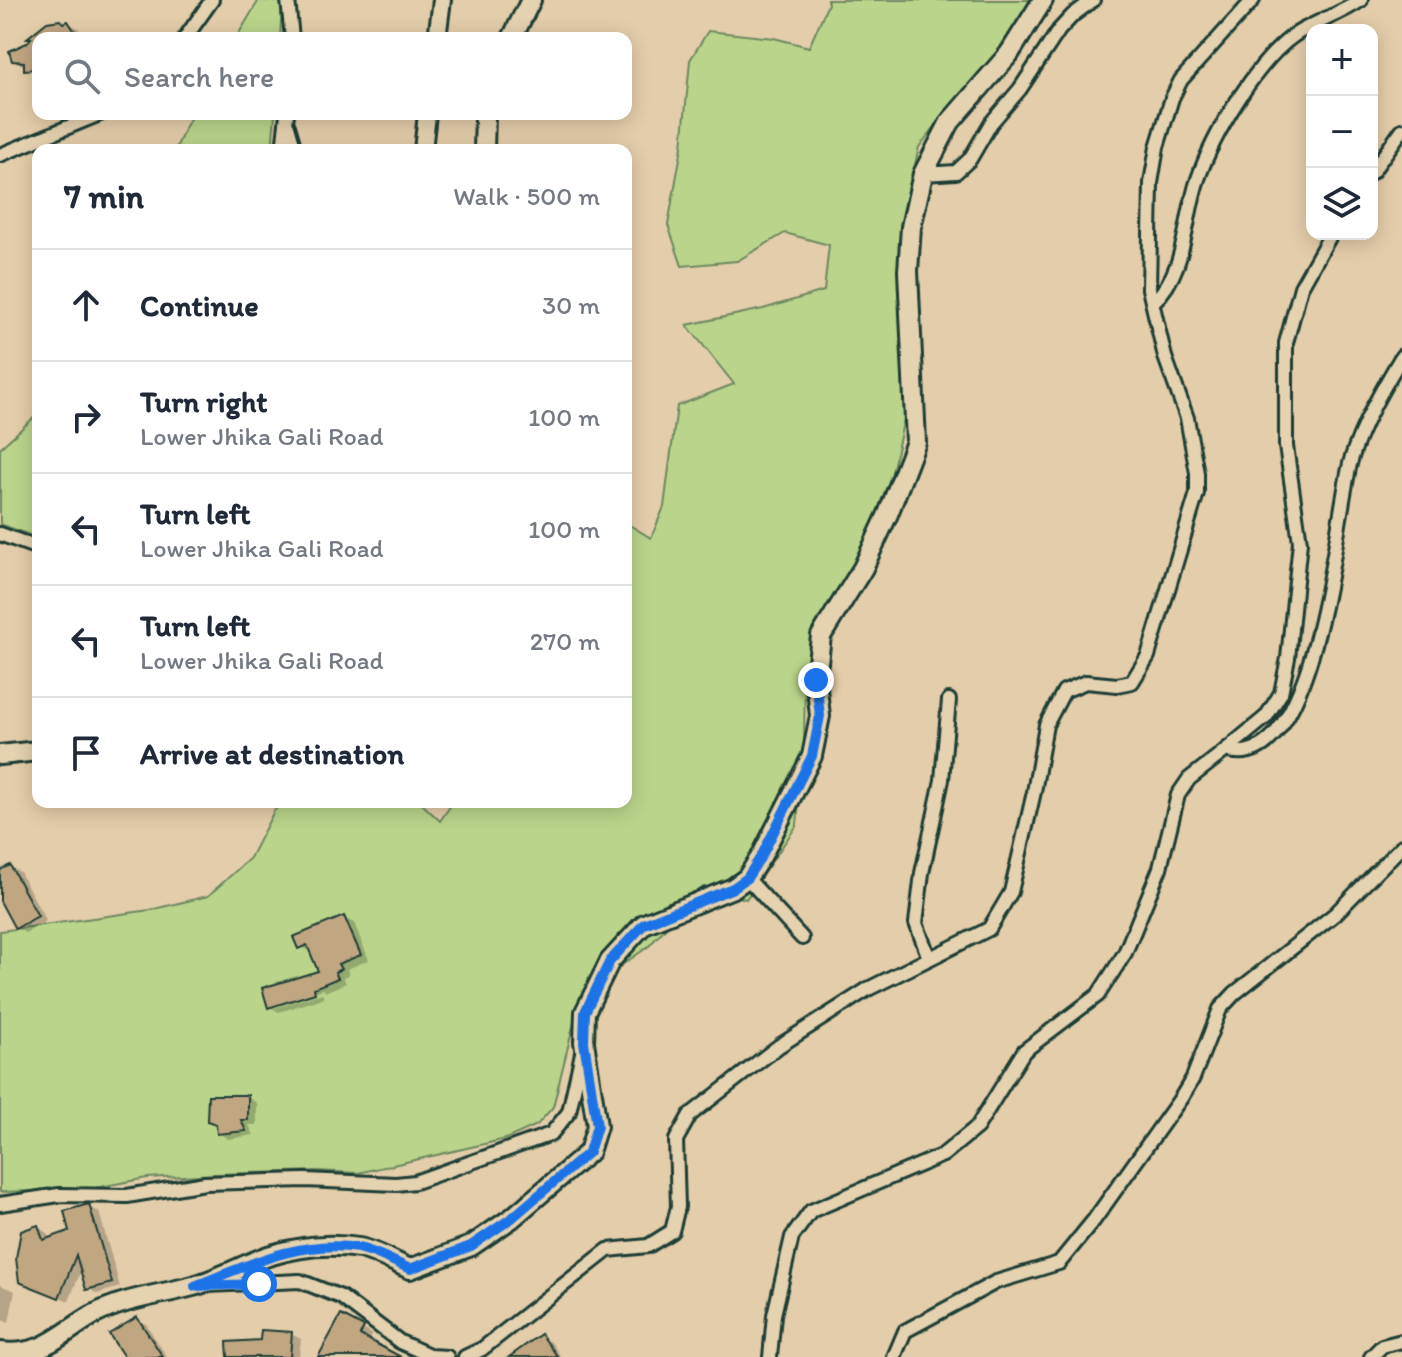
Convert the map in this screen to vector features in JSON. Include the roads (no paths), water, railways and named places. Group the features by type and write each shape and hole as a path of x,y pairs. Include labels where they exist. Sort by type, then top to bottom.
{"main road":[{"path":"515,32 531,0"},
{"path":"0,1352 39,1350 55,1344 93,1315 146,1295 195,1286 270,1256 313,1246 360,1248 410,1269 471,1246 512,1218 589,1152 597,1126 584,1042 585,1012 610,961 644,924 733,888 747,878 762,855 812,756 820,716 816,680 821,636 863,568 916,442 908,271 911,227 923,174 950,122 1009,54 1043,0"},
{"path":"484,144 485,120"},
{"path":"0,755 32,752"}],"street":[{"path":"189,32 212,0"},
{"path":"288,0 291,32"},
{"path":"438,32 442,0"},
{"path":"923,174 956,172 970,159 991,123 1020,89 1059,30 1093,0"},
{"path":"465,1357 482,1349 608,1250 648,1246 672,1231 678,1207 676,1140 690,1115 779,1046 868,989 989,929 1011,892 1046,725 1064,691 1086,682 1117,685 1132,682 1148,656 1197,493 1197,473 1187,418 1165,357 1147,274 1151,183 1157,147 1172,98 1181,80 1253,0"},
{"path":"1153,302 1166,291 1184,245 1190,207 1203,165 1256,73 1295,35 1359,2 1374,0"},
{"path":"0,155 85,120"},
{"path":"284,144 286,120"},
{"path":"287,120 293,144"},
{"path":"424,144 426,120"},
{"path":"1375,168 1402,130"},
{"path":"770,1357 774,1315 792,1237 811,1211 943,1155 977,1127 1024,1051 1098,995 1125,953 1160,868 1178,795 1189,779 1266,717 1281,693 1288,658 1300,542 1286,446 1286,343 1301,287 1328,240"},
{"path":"1226,750 1242,752 1257,748 1273,738 1295,704 1316,640 1351,459 1380,395 1402,356"},
{"path":"1380,395 1402,376"},
{"path":"0,534 32,546"},
{"path":"929,958 916,923 922,873 942,780 949,700"},
{"path":"894,1357 905,1331 996,1282 1059,1263 1094,1220 1181,1098 1193,1078 1220,1009 1235,993 1335,914 1402,846"},
{"path":"747,878 802,938"},
{"path":"0,1204 59,1195 127,1196 205,1183 305,1180 415,1182 551,1134 569,1112 584,1042"},
{"path":"195,1286 300,1281 341,1297 400,1342 431,1356 447,1357"},
{"path":"1371,1357 1382,1346 1402,1341"}]}
